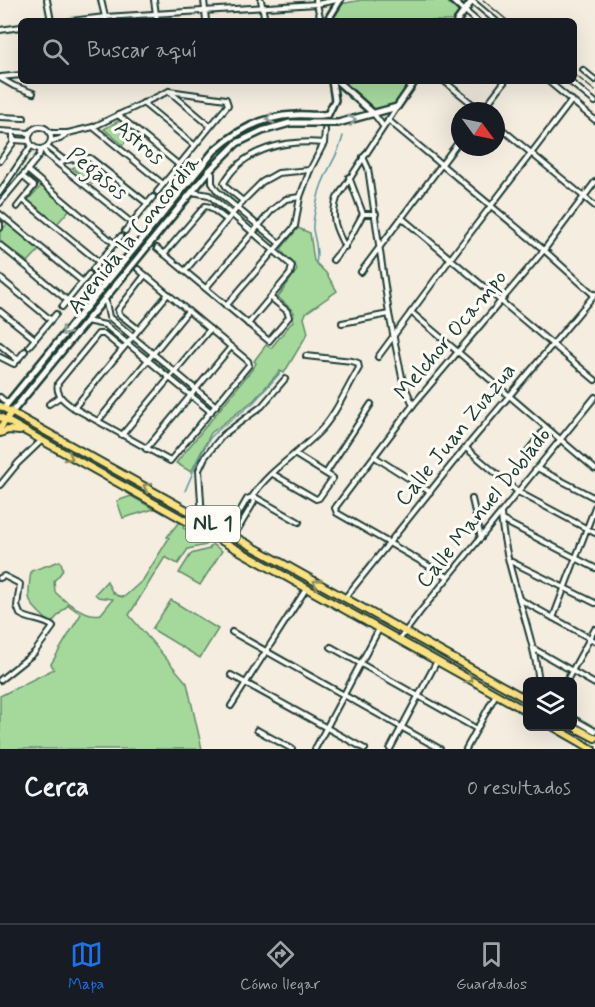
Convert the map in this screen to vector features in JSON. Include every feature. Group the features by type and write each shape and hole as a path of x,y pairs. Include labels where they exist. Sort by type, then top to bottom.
{"main road":[{"path":"329,18 338,0"},
{"path":"452,0 464,10"},
{"path":"459,18 471,1"},
{"path":"330,124 328,114 335,100 335,84"},
{"path":"339,84 374,114"},
{"path":"397,107 413,84"},
{"name":"Avenida la Concordia","path":"0,428 3,419 12,412 209,171 237,143 262,131 290,123 330,124 397,107"},
{"name":"Avenida la Concordia","path":"3,407 185,186 225,141 248,127 277,117 328,114"},
{"path":"202,166 209,171"},
{"path":"185,186 192,192"},
{"path":"96,294 103,300"},
{"path":"79,315 86,321"},
{"path":"37,366 44,372"},
{"name":"NL 1","path":"3,407 523,697"},
{"name":"NL 1","path":"3,419 523,709"},
{"path":"0,433 13,430 24,431"},
{"path":"577,728 595,738"},
{"path":"561,731 592,749"}],"street":[{"path":"46,0 50,18"},
{"path":"102,0 105,18"},
{"path":"154,0 157,18"},
{"path":"204,0 206,18"},
{"path":"261,0 264,18"},
{"path":"115,18 205,10 262,8 338,0"},
{"path":"471,1 492,18"},
{"path":"317,2 320,18"},
{"path":"464,10 473,18"},
{"path":"0,30 18,27"},
{"path":"583,70 595,80"},
{"path":"0,78 18,75"},
{"path":"0,78 33,93"},
{"path":"448,84 470,102"},
{"path":"488,102 503,84"},
{"path":"553,84 595,120"},
{"path":"573,84 595,102"},
{"path":"169,91 210,126"},
{"path":"0,131 29,133 37,127 42,127 50,133 68,133 93,127 169,91 224,97 228,100 228,105 157,192"},
{"path":"378,357 572,100"},
{"path":"143,103 194,146"},
{"path":"345,247 334,225 334,210 339,194 397,107"},
{"path":"374,114 383,126"},
{"path":"118,115 179,165"},
{"path":"0,117 24,118"},
{"path":"388,120 595,295"},
{"name":"Astros","path":"93,127 164,184"},
{"path":"226,306 295,226 300,197 310,170 324,143 325,130"},
{"path":"0,161 14,140 13,132"},
{"path":"505,132 595,206"},
{"path":"29,133 28,141 32,146 44,148 64,160 90,158 148,204"},
{"path":"50,133 51,141"},
{"path":"0,203 44,148 51,141 60,139 68,133"},
{"path":"14,140 28,141"},
{"path":"243,201 227,188 225,183 243,161 257,152 280,144 324,143"},
{"path":"0,192 32,146"},
{"name":"Pegasos","path":"44,148 45,154 132,223"},
{"path":"361,272 451,152"},
{"path":"363,157 368,168 376,214 389,314 403,382 413,405"},
{"path":"60,165 64,160"},
{"path":"27,170 115,244"},
{"path":"185,271 243,201 267,178 288,171 310,170"},
{"path":"205,193 212,183 212,174 209,171"},
{"path":"17,207 34,186 22,176"},
{"path":"333,260 345,247 363,214 349,177"},
{"name":"Melchor Ocampo","path":"390,543 335,510 413,405 544,250 595,182"},
{"path":"212,183 222,195 279,243"},
{"path":"192,192 205,193 253,231 292,267 290,274 248,324"},
{"path":"217,202 222,195"},
{"path":"125,231 153,197"},
{"path":"206,288 258,225 281,202 300,197"},
{"path":"23,200 99,262"},
{"path":"225,208 230,201"},
{"path":"164,254 205,206 210,207 227,220"},
{"path":"0,213 83,282"},
{"path":"363,214 376,214"},
{"path":"402,218 595,380"},
{"path":"93,269 121,236"},
{"path":"0,245 67,300"},
{"path":"158,248 269,341 288,319 289,314 271,298"},
{"path":"122,349 102,333 98,334 58,383 60,397 74,408 171,461 250,364 138,269"},
{"path":"62,307 89,274"},
{"path":"138,329 119,314 118,310 146,275"},
{"path":"0,278 51,320"},
{"path":"74,408 168,294"},
{"name":"Calle Juan Zuazua","path":"344,598 595,295"},
{"path":"103,300 106,302 109,317 216,406"},
{"path":"0,311 35,339"},
{"path":"86,321 89,323 101,319 107,311"},
{"path":"98,421 188,311"},
{"path":"411,312 595,469"},
{"path":"29,346 56,314"},
{"path":"342,323 389,314"},
{"path":"101,319 110,329 211,412"},
{"path":"110,329 116,323"},
{"path":"122,435 210,329"},
{"path":"0,345 18,360"},
{"path":"146,449 231,347"},
{"path":"0,357 13,364 25,351"},
{"path":"231,534 254,502 253,497 260,484 296,455 323,428 359,368 358,363 352,360 306,356"},
{"path":"202,518 199,473 202,463 223,435 262,406 285,379"},
{"path":"49,405 60,397"},
{"name":"Calle Manuel Doblado","path":"399,640 595,397"},
{"path":"0,398 3,407"},
{"path":"327,473 371,404"},
{"path":"527,452 546,428"},
{"path":"0,485 18,463 41,441"},
{"path":"466,448 518,492 595,533"},
{"path":"273,474 316,499 320,498 333,478 296,455"},
{"path":"375,457 430,492"},
{"path":"537,468 595,498"},
{"path":"231,534 247,499 253,497 299,522"},
{"path":"472,499 481,538"},
{"path":"243,507 249,510"},
{"path":"553,618 595,507"},
{"path":"501,513 519,599 534,649 538,677"},
{"path":"501,520 595,568"},
{"path":"390,543 448,577"},
{"path":"510,561 595,603"},
{"path":"0,576 21,585 17,606 20,614 27,618 47,622 53,628 34,652 0,680"},
{"path":"231,706 306,588"},
{"path":"519,599 593,639"},
{"path":"315,749 379,629"},
{"path":"568,677 593,639 595,629"},
{"path":"232,632 440,749"},
{"path":"331,647 477,729"},
{"path":"534,649 595,684"},
{"path":"390,749 437,661"},
{"path":"231,675 365,749"},
{"path":"466,749 496,694"},
{"path":"577,720 595,730"},
{"path":"257,729 292,749"}],"green space":[{"path":"361,0 446,0 460,13 456,18 333,18 341,4"},
{"path":"346,84 410,84 397,104 375,110"},
{"path":"120,120 134,131 123,145 104,129"},
{"path":"89,161 102,172 92,184 72,168"},
{"path":"41,186 70,209 57,224 27,201"},
{"path":"8,223 39,250 28,262 0,242 0,232"},
{"path":"298,228 310,233 314,261 326,273 337,291 306,313 304,318 308,333 284,373 280,371 254,400 211,433 191,472 176,463 254,367 256,363 254,361 266,345 271,348 293,321 294,312 278,297 297,270 281,249"},
{"path":"131,496 154,509 123,518 117,501"},
{"path":"179,522 185,525 183,528 208,541 206,545 188,549 178,564 165,557 129,615 187,683 202,749 0,749 0,696 54,669 51,664 81,614 68,605 52,625 33,606 29,597 31,571 60,561 63,570 54,581 55,592 70,604 89,614 101,614 113,599 98,597 95,594 107,581 113,592 124,597 143,580 169,538 167,537"},
{"path":"212,544 222,551 200,585 179,573 191,554 209,549"},
{"path":"171,600 218,629 200,658 152,629"}],"waterway":[{"path":"316,263 317,250 313,226 315,209 323,181 338,152 343,136"},
{"path":"185,491 210,438 253,403 281,372"}],"railway":[{"path":"483,0 504,18"},
{"path":"577,76 595,91"}]}
